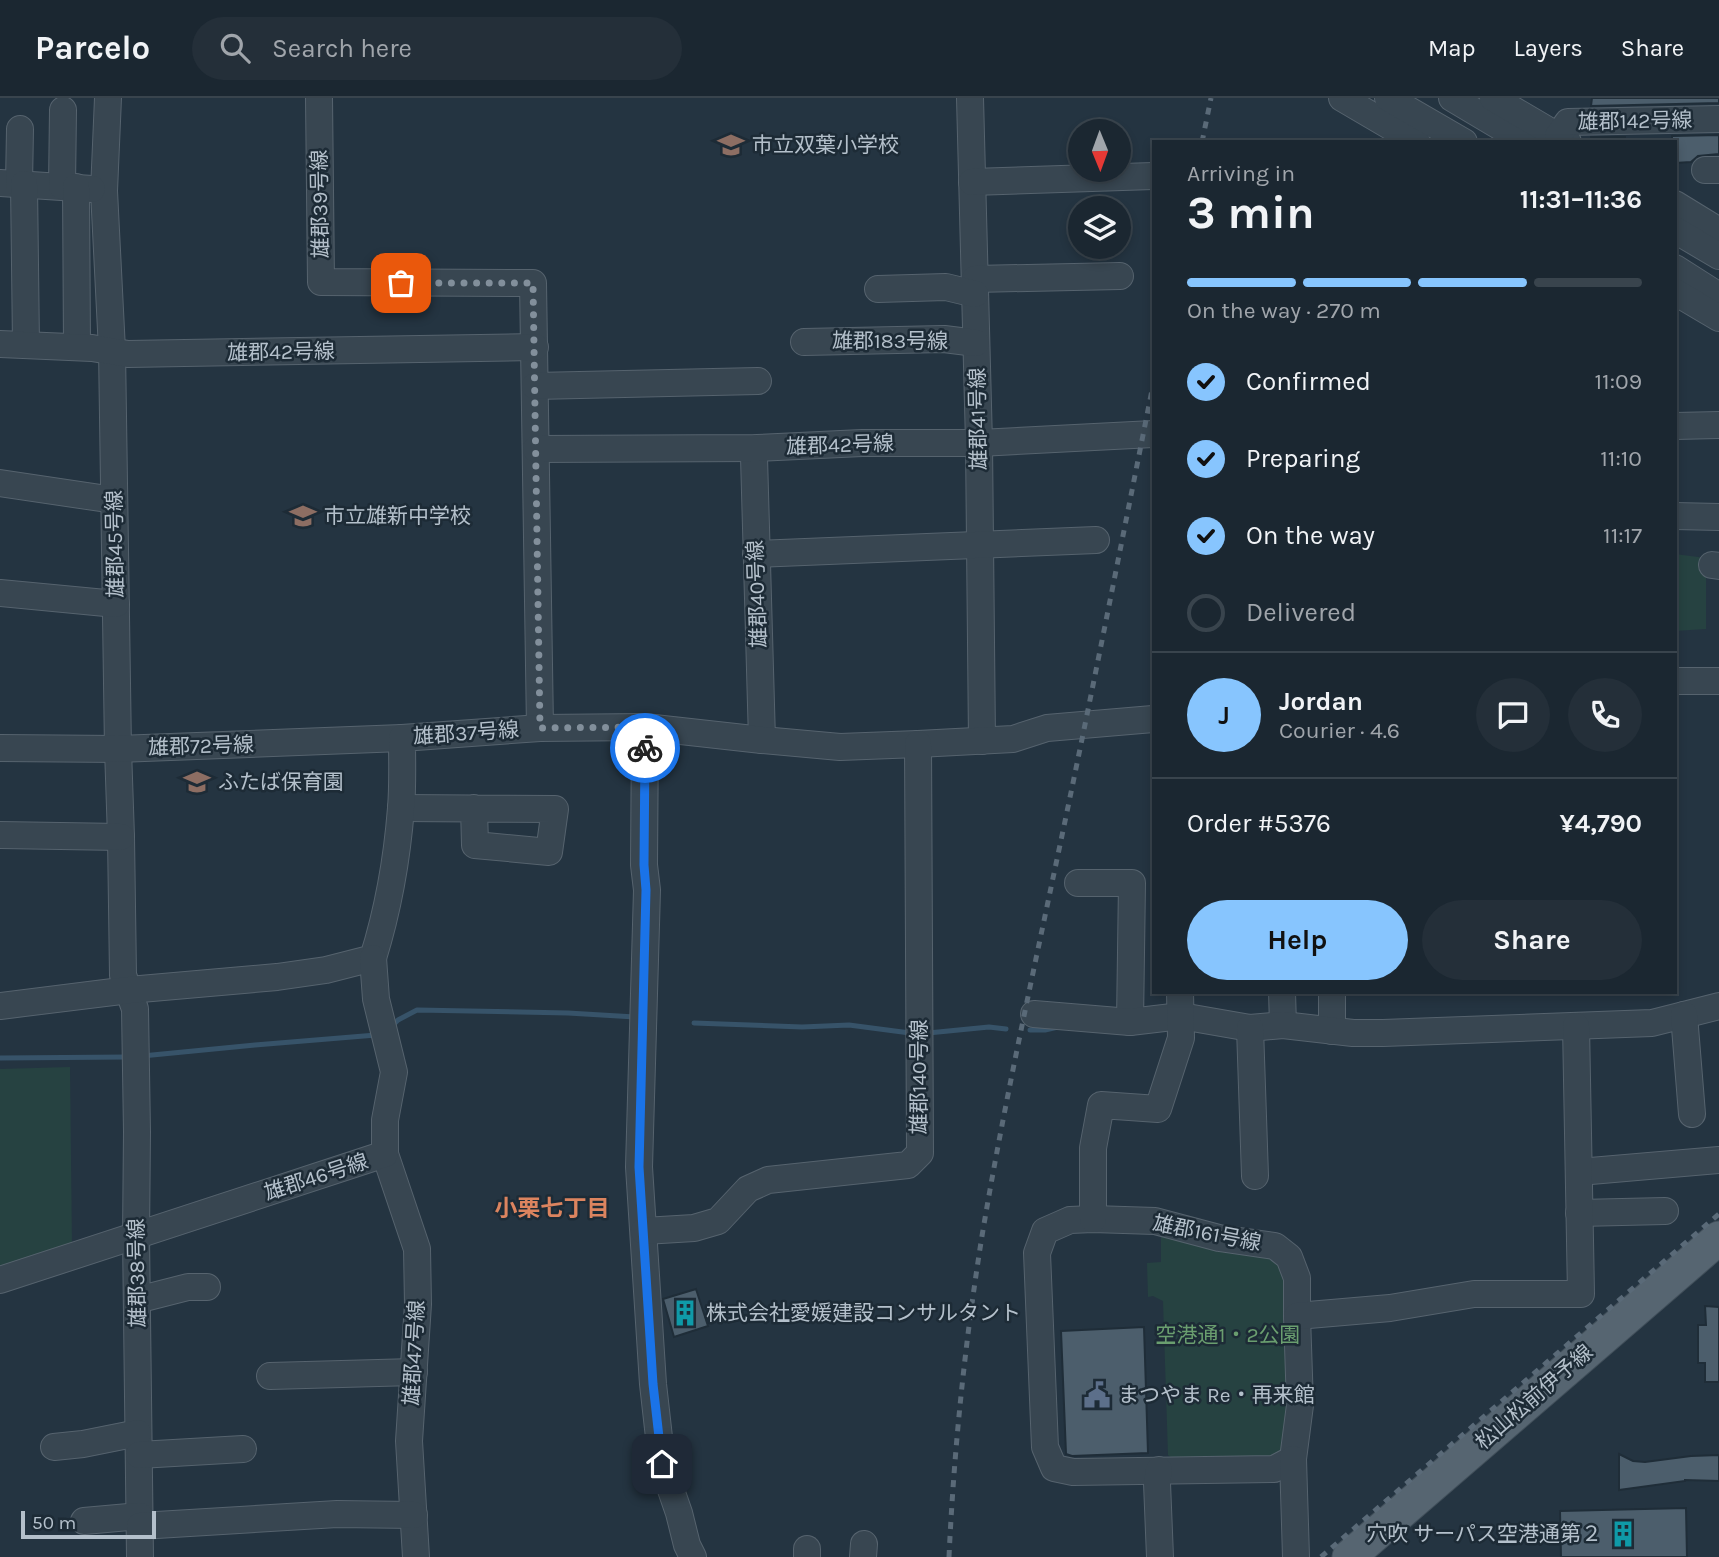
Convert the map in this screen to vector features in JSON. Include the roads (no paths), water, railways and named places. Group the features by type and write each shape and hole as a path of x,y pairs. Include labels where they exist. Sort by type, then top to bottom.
{"main road":[{"name":"松山松前伊予線","path":"1349,1557 1719,1238"}],"street":[{"name":"雄郡45号線","path":"108,98 104,191 112,351 123,975 129,990"},
{"name":"雄郡39号線","path":"318,98 321,282 533,283 540,728"},
{"name":"雄郡41号線","path":"970,98 979,443 982,741"},
{"path":"1388,98 1461,140"},
{"path":"1452,98 1489,108 1563,139"},
{"path":"1356,102 1414,140"},
{"path":"1489,108 1524,140"},
{"name":"雄郡142号線","path":"1563,139 1568,122 1629,109 1719,119"},
{"path":"62,110 69,187 77,347"},
{"path":"13,344 15,184 20,129"},
{"path":"972,182 1152,176"},
{"path":"15,184 104,191"},
{"path":"1677,205 1719,231"},
{"path":"1677,231 1719,256"},
{"path":"1677,269 1719,296"},
{"path":"878,289 975,286 1120,276"},
{"path":"1677,293 1719,318"},
{"name":"雄郡183号線","path":"804,342 944,339 976,343"},
{"name":"雄郡42号線","path":"13,344 77,347 128,354 534,347"},
{"path":"535,386 758,382"},
{"path":"1677,426 1719,425"},
{"name":"雄郡42号線","path":"536,449 979,443 1148,434"},
{"name":"雄郡40号線","path":"757,447 754,457 762,740"},
{"path":"0,483 114,499"},
{"path":"1677,516 1719,517"},
{"path":"756,554 1096,540"},
{"path":"0,593 116,604"},
{"path":"1677,681 1719,681"},
{"name":"雄郡37号線","path":"373,958 382,930 392,879 401,808 402,738 540,728 645,727 840,747 1013,739 1047,727 1152,719"},
{"path":"645,727 646,890 639,1167 653,1384 662,1464 693,1557"},
{"name":"雄郡72号線","path":"0,748 118,749 402,738"},
{"name":"雄郡140号線","path":"644,1231 694,1228 718,1221 748,1189 768,1181 908,1165 920,1153 918,744"},
{"path":"401,808 474,808"},
{"path":"0,835 121,837"},
{"path":"1078,883 1132,883 1130,1022"},
{"path":"0,1006 129,990 277,978 326,970 373,958"},
{"name":"雄郡46号線","path":"0,1280 386,1154 385,1120 394,1072 376,999 373,958"},
{"name":"雄郡38号線","path":"129,990 135,1009 140,1557"},
{"path":"1282,994 1283,1025"},
{"path":"1332,994 1332,1031"},
{"path":"1093,1219 1093,1148 1101,1105 1158,1109 1181,1038 1181,1004"},
{"path":"1034,1014 1130,1022 1181,1004 1250,1028 1283,1025 1383,1033 1652,1023 1719,1006"},
{"path":"1684,1015 1692,1114"},
{"path":"1297,1316 1390,1308 1474,1294 1581,1294 1576,1026"},
{"path":"1250,1028 1255,1176"},
{"name":"雄郡47号線","path":"386,1154 417,1249 418,1304 409,1441 416,1557"},
{"path":"1579,1172 1719,1160"},
{"path":"1579,1213 1653,1217"},
{"name":"雄郡161号線","path":"1093,1219 1155,1221 1219,1238 1275,1246 1289,1257 1297,1278 1300,1405 1293,1459 1274,1469 1073,1472 1054,1468 1045,1447 1037,1252 1045,1231 1070,1220 1093,1219"},
{"path":"137,1300 188,1287 208,1287"},
{"path":"270,1376 414,1372"},
{"path":"54,1447 139,1444 243,1448"},
{"path":"1293,1459 1296,1557"},
{"path":"1159,1470 1157,1483 1160,1557"},
{"path":"84,1521 414,1515"}],"waterway":[{"path":"392,1026 417,1010 635,1017"},
{"path":"694,1023 802,1027 849,1025 910,1033"},
{"path":"928,1033 989,1027 1006,1029"},
{"path":"1030,1030 1058,1027"},
{"path":"142,1056 376,1035"},
{"path":"0,1058 127,1057"}],"railway":[{"path":"1202,140 1211,98"},
{"path":"949,1557 965,1356 990,1191 1152,390"},
{"path":"1321,1557 1719,1214"}],"place":[{"name":"市立双葉小学校","path":"731,145"},
{"name":"市立雄新中学校","path":"303,516"},
{"name":"ふたば保育園","path":"197,782"},
{"name":"株式会社愛媛建設コンサルタント","path":"685,1313"},
{"name":"まつやま Re・再来館","path":"1097,1395"},
{"name":"穴吹 サーパス空港通第２","path":"1623,1534"}],"district":[{"name":"小栗七丁目","path":"552,1208"}],"park label":[{"name":"空港通1・2公園","path":"1228,1335"}]}
